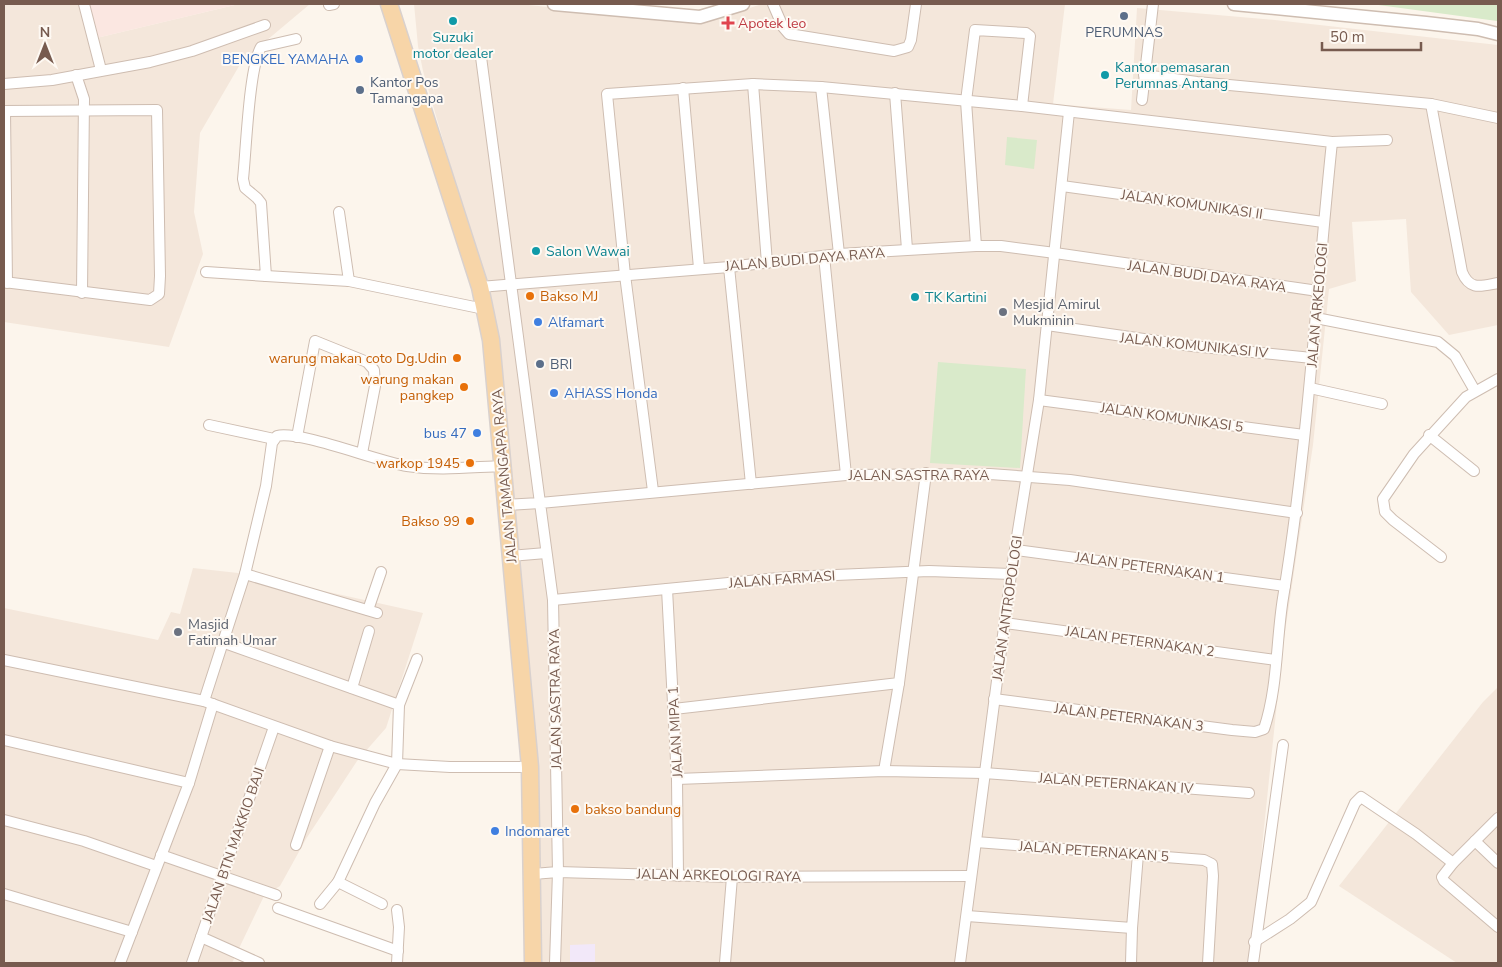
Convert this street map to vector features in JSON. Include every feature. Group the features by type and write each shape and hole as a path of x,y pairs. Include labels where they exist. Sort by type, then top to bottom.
{"main road":[{"name":"JALAN TAMANGAPA RAYA","path":"389,4 480,287 491,340 530,767 533,963"}],"street":[{"path":"84,4 101,70"},
{"path":"554,4 700,18 721,6 743,4"},
{"path":"773,4 788,34 894,51 908,47 916,4"},
{"path":"1142,100 1153,4"},
{"path":"1234,4 1443,24 1498,34"},
{"path":"4,84 78,79 101,70 150,62 192,52 265,25"},
{"path":"976,246 966,101 973,34 977,28 1026,33 1030,36 1022,106"},
{"path":"266,276 260,203 258,198 245,188 243,179 252,89 257,55 261,47 296,39"},
{"path":"481,57 480,65 540,503"},
{"path":"1144,74 1216,84 1431,104 1498,118"},
{"path":"78,79 84,99 82,293"},
{"path":"753,84 767,262"},
{"path":"653,491 625,275 607,94 753,84 821,87 1022,106 1332,142 1388,140"},
{"path":"821,87 839,254"},
{"path":"683,88 699,268"},
{"path":"895,93 908,249"},
{"path":"1431,104 1462,272 1466,282 1473,286 1498,283"},
{"path":"155,109 157,111 160,276 159,294 150,300 6,282 4,111 84,111 155,109"},
{"name":"JALAN ANTROPOLOGI","path":"960,963 1011,574 1039,400 1069,112"},
{"name":"JALAN ARKEOLOGI","path":"1264,729 1270,706 1285,586 1297,513 1332,142"},
{"name":"JALAN KOMUNIKASI II","path":"1062,186 1323,222"},
{"path":"339,212 349,281"},
{"name":"JALAN BUDI DAYA RAYA","path":"480,287 511,283 729,267 839,254 908,249 1001,246 1318,291"},
{"path":"824,256 846,475"},
{"path":"729,267 751,484"},
{"path":"206,272 349,281 484,309"},
{"path":"1316,318 1438,342 1455,356 1475,392"},
{"name":"JALAN KOMUNIKASI IV","path":"1048,325 1192,346 1312,358"},
{"path":"297,437 315,341 367,362 374,370 375,386 362,453"},
{"path":"1441,557 1392,520 1385,512 1383,499 1429,435 1466,396 1498,379"},
{"path":"1310,388 1382,404"},
{"name":"JALAN KOMUNIKASI 5","path":"1039,400 1304,435"},
{"path":"209,425 274,439"},
{"path":"120,963 188,784 222,642 245,574 274,439 280,435 297,437 419,468 503,466"},
{"path":"1429,435 1474,471"},
{"path":"884,771 899,683 926,473"},
{"name":"JALAN SASTRA RAYA","path":"506,505 846,475 926,473 990,474 1070,480 1297,513"},
{"name":"JALAN SASTRA RAYA","path":"540,503 552,600 558,872"},
{"name":"JALAN PETERNAKAN 1","path":"1016,550 1285,586"},
{"path":"510,556 546,553"},
{"name":"JALAN FARMASI","path":"552,600 790,577 912,571 1011,574"},
{"path":"245,574 372,611 380,572"},
{"name":"JALAN MIPA 1","path":"667,589 677,779 678,876"},
{"name":"JALAN PETERNAKAN 2","path":"1005,622 1276,660"},
{"path":"352,688 369,631"},
{"path":"222,642 400,705"},
{"path":"320,904 338,882 375,803 397,764 400,705 417,659"},
{"path":"4,660 209,702 330,746 397,764 450,767 530,767"},
{"path":"674,710 899,683"},
{"name":"JALAN PETERNAKAN 3","path":"994,699 1232,730 1255,732 1264,729"},
{"name":"JALAN BTN MAKKIO BAJI","path":"192,963 274,727"},
{"path":"4,740 188,784"},
{"path":"1253,963 1254,942 1283,745"},
{"path":"296,845 330,746"},
{"name":"JALAN PETERNAKAN IV","path":"677,779 884,771 984,772 1249,793"},
{"path":"1254,942 1290,919 1311,902 1355,803 1361,797 1416,834 1453,862"},
{"path":"1498,818 1444,873 1444,881 1498,927"},
{"path":"4,820 84,841 156,866"},
{"path":"1475,841 1498,863"},
{"name":"JALAN PETERNAKAN 5","path":"976,842 1204,860 1212,864 1208,963"},
{"path":"1131,963 1138,854"},
{"path":"162,855 276,895"},
{"path":"533,874 558,872 555,963"},
{"name":"JALAN ARKEOLOGI RAYA","path":"558,872 732,877 971,876"},
{"path":"726,963 732,877"},
{"path":"338,882 382,904"},
{"path":"4,894 132,932"},
{"path":"278,908 398,951"},
{"path":"397,910 397,963"},
{"path":"967,916 1132,928"},
{"path":"201,936 259,963"}],"shaded area":[{"path":"4,4 83,4 88,40 239,4 310,4 242,61 200,133 194,212 203,254 169,347 4,322"},
{"path":"83,4 239,4 88,40"},
{"path":"414,4 519,4 703,23 762,4 1065,4 1053,104 1131,110 1137,8 1275,20 1498,45 1498,325 1449,335 1411,292 1406,219 1352,222 1356,281 1329,289 1313,445 1283,645 1262,847 1253,963 540,963 483,278 423,71 418,46"},
{"path":"193,568 247,574 423,613 386,728 357,761 306,839 280,886 264,896 232,963 4,963 4,608 158,640 171,612 180,614"},
{"path":"1498,687 1498,963 1457,963 1339,886 1483,702"},
{"path":"595,944 595,963 570,963 570,945"}],"green space":[{"path":"1371,4 1498,4 1498,22 1497,21"},
{"path":"1007,137 1037,140 1034,169 1005,165"},
{"path":"938,362 1026,369 1020,468 930,463"}],"place":[{"name":"PERUMNAS","path":"1124,16"},
{"name":"Suzuki motor dealer","path":"453,21"},
{"name":"Apotek leo","path":"728,23"},
{"name":"BENGKEL YAMAHA","path":"359,59"},
{"name":"Kantor pemasaran Perumnas Antang","path":"1105,75"},
{"name":"Kantor Pos Tamangapa","path":"360,90"},
{"name":"Salon Wawai","path":"536,251"},
{"name":"Bakso MJ","path":"530,296"},
{"name":"TK Kartini","path":"915,297"},
{"name":"Mesjid Amirul Mukminin","path":"1003,312"},
{"name":"Alfamart","path":"538,322"},
{"name":"warung makan coto Dg.Udin","path":"457,358"},
{"name":"BRI","path":"540,364"},
{"name":"warung makan pangkep","path":"464,387"},
{"name":"AHASS Honda","path":"554,393"},
{"name":"bus 47","path":"477,433"},
{"name":"warkop 1945","path":"470,463"},
{"name":"Bakso 99","path":"470,521"},
{"name":"Masjid Fatimah Umar","path":"178,632"},
{"name":"bakso bandung","path":"575,809"},
{"name":"Indomaret","path":"495,831"}]}
